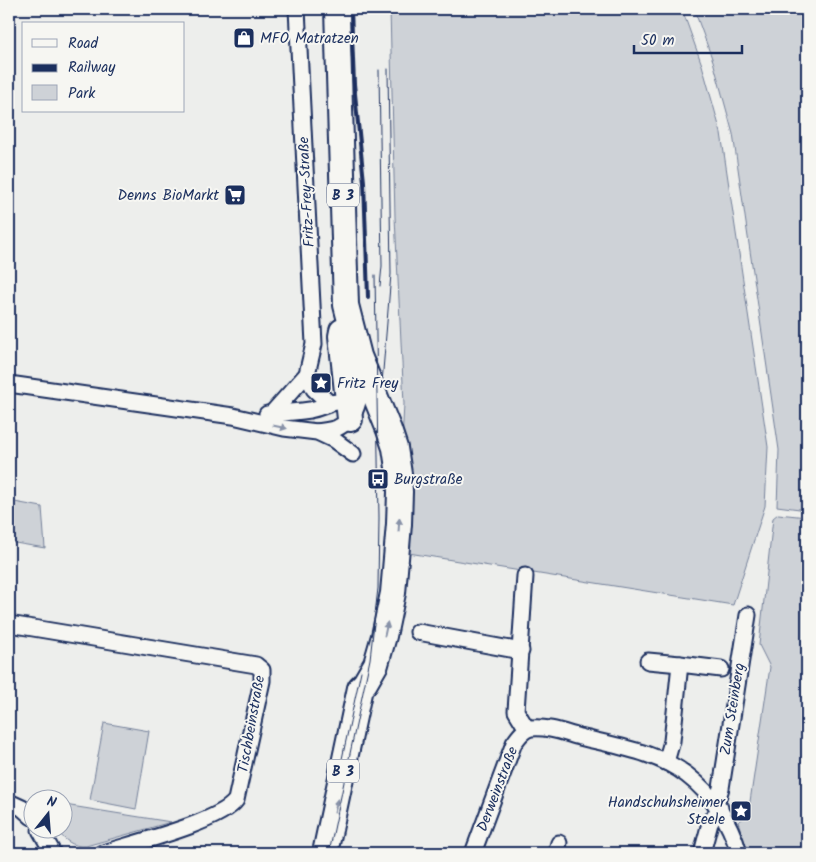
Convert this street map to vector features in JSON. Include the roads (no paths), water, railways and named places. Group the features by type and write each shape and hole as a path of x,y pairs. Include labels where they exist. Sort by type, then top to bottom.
{"main road":[{"name":"B 3","path":"337,9 346,305 341,336 346,408 370,417 374,422 384,450 389,472 400,492"},
{"name":"B 3","path":"325,853 360,688 376,664 392,602 399,524 400,492 395,448 390,430 363,365 346,305"}],"street":[{"name":"Fritz-Frey-Straße","path":"297,9 314,337 308,374"},
{"path":"317,432 336,428 363,365"},
{"path":"272,413 308,374 314,389 346,408"},
{"path":"9,384 233,416 284,428 317,432 334,440 353,454"},
{"path":"233,416 346,408"},
{"path":"525,576 516,711 527,729 553,730 627,749 666,762 696,782 718,806 731,830 739,853"},
{"name":"Zum Steinberg","path":"702,853 710,823 718,806 748,615"},
{"name":"Tischbeinstraße","path":"9,624 250,664 260,667 263,672 236,800 232,806 195,824 103,853"},
{"path":"418,632 521,651"},
{"name":"Zum Steinberg","path":"648,660 722,669"},
{"path":"666,762 672,741 680,664"},
{"name":"Derweinstraße","path":"473,853 514,743 519,735 527,729"},
{"path":"9,802 22,808"},
{"path":"46,840 53,853"}],"tram line":[{"path":"382,383 391,274 388,69"},
{"path":"379,70 382,266 380,286"},
{"path":"329,853 370,659 378,588 379,518 375,275"},
{"path":"342,759 361,671"}],"railway":[{"path":"351,9 354,84 364,182 368,297"}],"place":[{"name":"MFO Matratzen","path":"244,38"},
{"name":"Denns BioMarkt","path":"235,195"},
{"name":"Fritz Frey","path":"321,383"},
{"name":"Burgstraße","path":"378,479"},
{"name":"Handschuhsheimer Steele","path":"741,811"}]}
